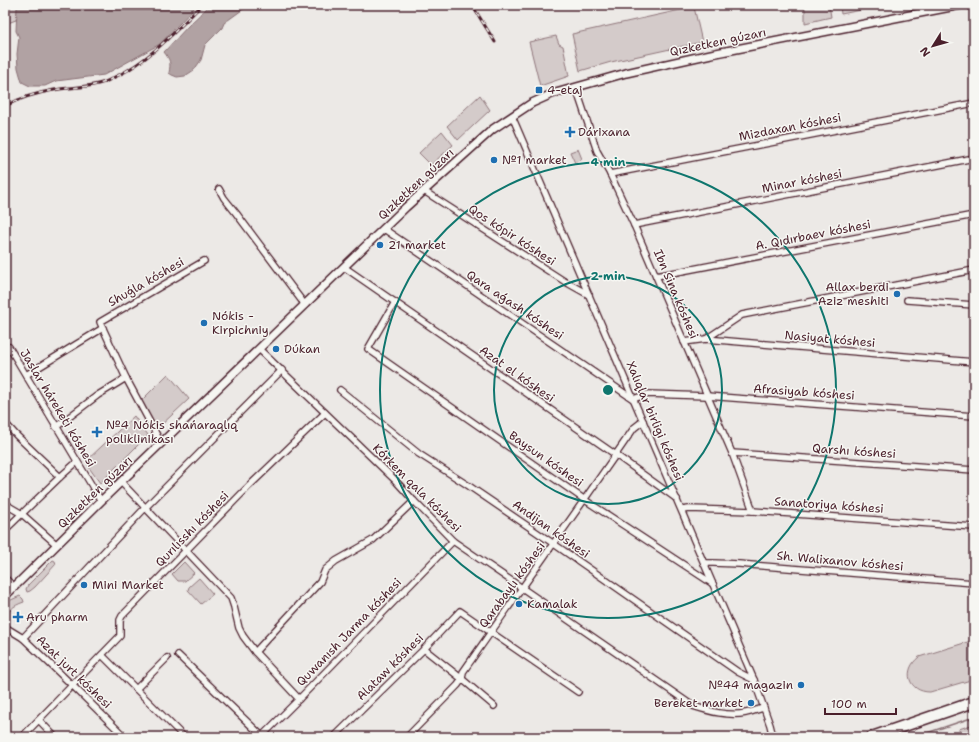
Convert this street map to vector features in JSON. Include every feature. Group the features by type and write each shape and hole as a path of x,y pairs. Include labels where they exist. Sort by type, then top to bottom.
{"highway":[{"path":"872,737 974,702"}],"street":[{"name":"Qızketken gúzarı","path":"5,596 101,501 384,229 493,129 532,103 552,94 626,73 712,54 961,5"},
{"name":"Ibn Sina kóshesi","path":"576,88 597,151 610,174 634,225 732,453 753,511"},
{"name":"Mizdaxan kóshesi","path":"610,174 974,103"},
{"name":"Xalıqlar birligi kóshesi","path":"512,116 754,680 773,737"},
{"name":"Minar kóshesi","path":"634,225 974,158"},
{"path":"219,189 224,198 305,305"},
{"name":"Qos kópir kóshesi","path":"424,192 589,295"},
{"name":"A. Qıdırbaev kóshesi","path":"656,276 974,215"},
{"name":"Qara aǵash kóshesi","path":"384,229 634,399"},
{"name":"Shuǵla kóshesi","path":"103,328 100,322 204,261"},
{"name":"Azat el kóshesi","path":"344,267 677,500"},
{"path":"706,339 742,315 974,270"},
{"path":"907,300 974,305"},
{"name":"Baysun kóshesi","path":"395,302 368,349 585,500 713,584"},
{"path":"26,375 103,328 126,378 161,443"},
{"name":"Nasiyat kóshesi","path":"684,342 706,339 974,362"},
{"name":"Jaslar háreketi kóshesi","path":"9,347 101,501"},
{"name":"Kórkem qala kóshesi","path":"259,349 394,479 453,541 693,706 712,712 730,714 744,713 764,708"},
{"path":"23,638 145,508 282,370"},
{"path":"56,427 98,395 126,378"},
{"name":"Andijan kóshesi","path":"340,390 419,454 554,544 738,672 754,680"},
{"name":"Afrasiyab kóshesi","path":"634,399 648,394 707,396 974,416"},
{"name":"Qurılısshı kóshesi","path":"22,737 120,636 120,620 122,616 249,486 325,413"},
{"name":"Qarabaylı kóshesi","path":"407,737 458,685 464,672 491,632 616,456 634,428 643,421"},
{"path":"5,423 60,477"},
{"name":"Qarshı kóshesi","path":"732,453 974,470"},
{"path":"5,530 77,462"},
{"path":"121,482 231,598 239,628 243,636 255,652 299,699"},
{"path":"5,501 10,507 22,514 56,545"},
{"path":"255,652 320,582 325,570 336,561 373,540 414,501"},
{"name":"Sanatoriya kóshesi","path":"682,510 753,511 974,526"},
{"name":"Quwanısh Jarma kóshesi","path":"262,737 453,541"},
{"name":"Sh. Walixanov kóshesi","path":"704,563 740,564 974,583"},
{"path":"5,578 14,587"},
{"name":"Alataw kóshesi","path":"334,737 424,649 460,611 491,632"},
{"name":"Azat jurt kóshesi","path":"5,626 23,638 125,737"},
{"path":"491,632 578,692"},
{"path":"424,649 462,678 494,706"},
{"path":"102,655 184,737"},
{"path":"178,655 262,737"},
{"path":"136,689 167,658"},
{"path":"39,720 55,737"}],"shaded area":[{"path":"5,5 18,5 16,20 5,24"},
{"path":"18,5 197,5 160,44 104,75 56,81 45,86 30,86 22,82 18,68 17,54 19,37 16,31"},
{"path":"210,5 249,5 224,23 222,28 205,45 201,60 194,70 185,76 177,77 172,75 169,73 170,61 164,52"},
{"path":"805,5 829,5 831,17 805,23"},
{"path":"840,5 886,5 841,14"},
{"path":"694,7 702,42 611,62 580,71 572,34"},
{"path":"556,36 559,44 563,46 569,76 540,86 529,42"},
{"path":"480,95 490,110 458,140 447,126"},
{"path":"442,131 453,145 431,165 419,153"},
{"path":"578,149 582,159 575,163 570,152"},
{"path":"168,374 189,399 157,429 155,429 141,401"},
{"path":"134,416 148,435 100,483 86,461"},
{"path":"53,560 56,564 35,587 27,592 26,589 28,585"},
{"path":"184,562 194,573 185,581 178,581 172,574"},
{"path":"199,578 213,594 201,604 188,590 189,587"},
{"path":"20,596 24,602 12,609 5,621 5,605 11,600"},
{"path":"974,640 974,679 930,692 923,691 912,684 909,674 910,668 919,657"},
{"path":"974,724 974,737 960,737 959,729"}],"waterway":[{"path":"915,737 974,717"}],"railway":[{"path":"5,106 23,98 41,93 92,85 109,80 142,61 173,34 202,5"},
{"path":"472,5 495,42"}],"place":[{"name":"4-etaj","path":"539,90"},
{"name":"Dárixana","path":"570,132"},
{"name":"№1 market","path":"494,160"},
{"name":"21 market","path":"380,245"},
{"name":"Allax berdi Aziz meshiti","path":"897,294"},
{"name":"Nókis - Kirpichniy","path":"204,323"},
{"name":"Dúkan","path":"276,349"},
{"name":"№4 Nókis shańaraqlıq poliklinikası","path":"97,432"},
{"name":"Mini Market","path":"84,585"},
{"name":"Kamalak","path":"519,604"},
{"name":"Aru pharm","path":"18,617"},
{"name":"№44 magazin","path":"801,685"},
{"name":"Bereket market","path":"751,703"}]}
